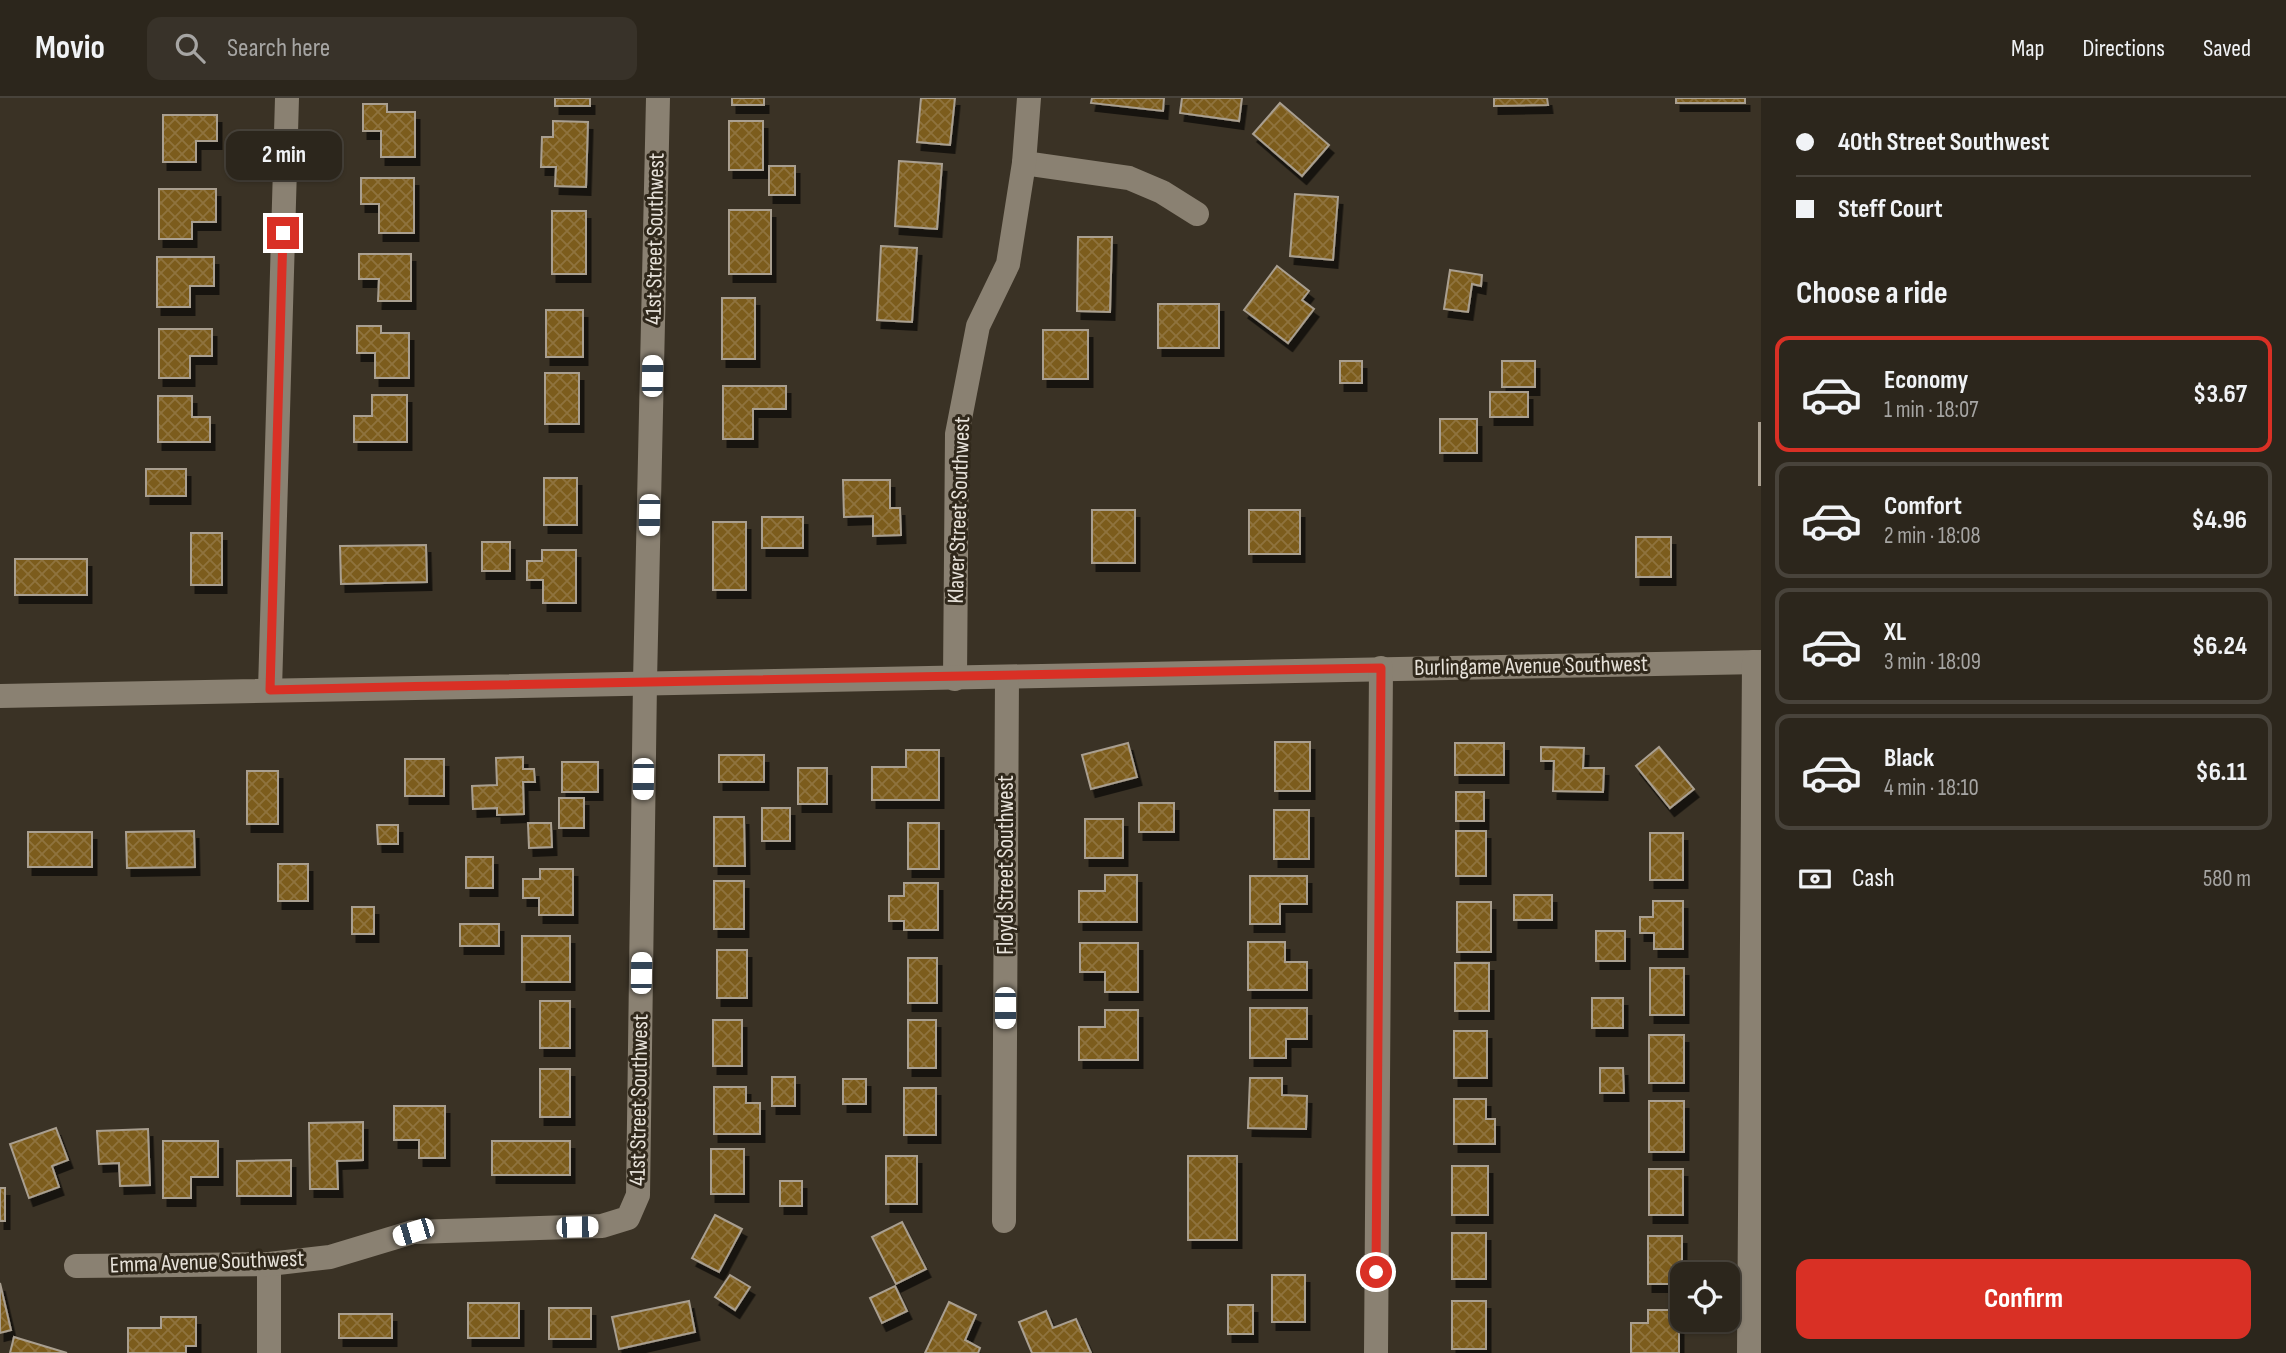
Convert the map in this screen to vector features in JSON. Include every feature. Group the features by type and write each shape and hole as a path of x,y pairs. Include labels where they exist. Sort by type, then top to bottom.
{"street":[{"path":"270,690 287,98"},
{"name":"41st Street Southwest","path":"628,1218 638,1195 645,682 659,98"},
{"name":"Klaver Street Southwest","path":"955,679 957,434 978,326 1008,264 1024,163 1030,98"},
{"path":"1024,163 1129,177 1162,192 1197,214"},
{"path":"1749,1353 1757,1069 1758,662"},
{"name":"Burlingame Avenue Southwest","path":"0,696 1758,662"},
{"path":"1376,1353 1381,668"},
{"name":"Floyd Street Southwest","path":"1004,1221 1007,678"},
{"name":"Emma Avenue Southwest","path":"76,1266 268,1264 330,1258 413,1232 602,1226 628,1218"},
{"path":"268,1264 270,1353"}],"building":[{"path":"555,98 590,98 590,106 555,106"},
{"path":"732,98 764,98 764,105 732,105"},
{"path":"921,98 955,98 950,145 917,142"},
{"path":"1092,98 1164,98 1163,111 1091,103"},
{"path":"1182,98 1242,98 1239,121 1180,113"},
{"path":"1494,98 1547,98 1548,105 1494,106"},
{"path":"1676,98 1745,98 1745,103 1676,103"},
{"path":"1280,103 1329,145 1302,176 1253,134"},
{"path":"363,104 387,104 387,112 415,112 415,157 381,157 381,131 363,131"},
{"path":"163,115 217,115 217,141 196,141 196,162 163,162"},
{"path":"553,121 588,122 586,187 555,186 556,167 541,167 542,137 553,137"},
{"path":"729,121 763,121 763,170 729,170"},
{"path":"899,161 942,164 937,229 895,226"},
{"path":"769,166 795,166 795,195 769,195"},
{"path":"361,178 414,178 414,233 379,233 379,204 361,204"},
{"path":"159,189 216,189 216,222 192,222 192,239 159,239"},
{"path":"1295,194 1338,197 1333,260 1290,256"},
{"path":"729,210 771,210 771,274 729,274"},
{"path":"552,211 586,211 586,274 552,274"},
{"path":"1078,237 1112,237 1110,312 1077,311"},
{"path":"881,246 917,248 912,322 877,320"},
{"path":"359,254 411,254 411,301 378,301 379,279 359,279"},
{"path":"157,257 214,257 214,286 190,286 190,307 157,307"},
{"path":"1277,266 1309,291 1302,300 1314,309 1288,343 1244,310"},
{"path":"1450,270 1482,275 1481,286 1472,284 1468,312 1444,309"},
{"path":"722,298 755,298 755,359 722,359"},
{"path":"1158,304 1219,304 1219,348 1158,348"},
{"path":"546,310 583,310 583,357 546,357"},
{"path":"357,326 381,326 381,333 409,333 409,378 375,378 375,353 357,353"},
{"path":"159,329 212,329 212,356 190,356 190,378 159,378"},
{"path":"1043,330 1088,330 1088,379 1043,379"},
{"path":"1340,361 1362,361 1362,383 1340,383"},
{"path":"1502,361 1535,361 1535,387 1502,387"},
{"path":"545,373 579,373 579,424 545,424"},
{"path":"723,386 786,386 786,409 753,409 753,439 723,439"},
{"path":"1490,392 1528,392 1528,417 1490,417"},
{"path":"372,395 407,395 407,442 354,442 354,416 372,416"},
{"path":"158,396 192,396 192,417 210,417 210,442 158,442"},
{"path":"1440,419 1477,419 1477,453 1440,453"},
{"path":"1761,423 1761,485 1759,485"},
{"path":"146,469 186,469 186,496 146,496"},
{"path":"544,478 577,478 577,525 544,525"},
{"path":"843,480 890,480 890,508 900,508 901,535 873,536 873,516 844,517"},
{"path":"1092,510 1135,510 1135,563 1092,563"},
{"path":"1249,510 1300,510 1300,554 1249,554"},
{"path":"762,517 803,517 803,548 762,548"},
{"path":"713,522 746,522 746,590 713,590"},
{"path":"191,533 222,533 222,585 191,585"},
{"path":"1636,537 1671,537 1671,577 1636,577"},
{"path":"482,542 510,542 510,571 482,571"},
{"path":"426,545 427,582 341,584 340,546"},
{"path":"542,550 576,550 576,603 543,603 543,580 527,580 527,561 542,561"},
{"path":"15,559 87,559 87,595 15,595"},
{"path":"1275,742 1310,742 1310,791 1275,791"},
{"path":"1128,743 1137,777 1091,789 1082,755"},
{"path":"1455,743 1504,743 1504,775 1455,775"},
{"path":"1541,747 1584,748 1583,768 1604,768 1603,792 1553,791 1554,761 1541,761"},
{"path":"1659,747 1694,789 1670,808 1636,766"},
{"path":"906,750 939,750 939,800 872,800 872,767 906,767"},
{"path":"719,755 764,755 764,782 719,782"},
{"path":"523,757 523,769 534,769 535,782 523,782 524,814 497,815 497,808 473,809 472,786 497,785 496,758"},
{"path":"405,759 444,759 444,796 405,796"},
{"path":"562,762 598,762 598,792 562,792"},
{"path":"798,768 827,768 827,804 798,804"},
{"path":"247,771 278,771 278,824 247,824"},
{"path":"1456,792 1484,792 1484,821 1456,821"},
{"path":"559,798 584,798 584,828 559,828"},
{"path":"1139,803 1174,803 1174,832 1139,832"},
{"path":"762,808 790,808 790,841 762,841"},
{"path":"1274,810 1309,810 1309,859 1274,859"},
{"path":"714,817 744,817 745,866 714,866"},
{"path":"1085,819 1123,819 1123,858 1085,858"},
{"path":"528,823 551,823 552,847 529,848"},
{"path":"908,823 939,823 939,869 908,869"},
{"path":"377,825 398,825 398,844 378,844"},
{"path":"194,831 195,867 127,868 126,832"},
{"path":"1456,831 1486,831 1486,876 1456,876"},
{"path":"28,832 92,832 92,867 28,867"},
{"path":"1650,833 1683,833 1683,880 1650,880"},
{"path":"466,857 493,857 493,888 466,888"},
{"path":"278,864 308,864 308,901 278,901"},
{"path":"540,869 573,869 573,915 539,915 539,898 523,898 523,879 540,879"},
{"path":"1105,875 1137,875 1137,922 1079,922 1079,891 1105,891"},
{"path":"1250,876 1307,876 1307,904 1280,904 1280,924 1250,924"},
{"path":"714,881 744,881 744,929 714,929"},
{"path":"904,883 938,883 938,930 904,930 904,921 889,921 889,896 904,896"},
{"path":"1514,895 1552,895 1552,920 1514,920"},
{"path":"1653,901 1683,901 1683,949 1654,949 1654,933 1640,933 1640,917 1653,917"},
{"path":"1457,902 1491,902 1491,952 1457,952"},
{"path":"352,907 374,907 374,934 352,934"},
{"path":"460,924 499,924 499,946 460,946"},
{"path":"1596,931 1625,931 1625,961 1596,961"},
{"path":"522,936 570,936 570,982 522,982"},
{"path":"1248,942 1285,942 1285,962 1307,962 1307,990 1248,990"},
{"path":"1080,943 1138,943 1138,992 1105,992 1105,972 1080,972"},
{"path":"717,950 747,950 747,998 717,998"},
{"path":"908,958 937,958 937,1003 908,1003"},
{"path":"1455,963 1489,963 1489,1011 1455,1011"},
{"path":"1650,968 1684,968 1684,1015 1650,1015"},
{"path":"1592,998 1623,998 1623,1028 1592,1028"},
{"path":"540,1001 570,1001 570,1048 540,1048"},
{"path":"1250,1008 1307,1008 1307,1039 1286,1039 1286,1058 1250,1058"},
{"path":"1105,1010 1138,1010 1138,1060 1079,1060 1079,1027 1105,1027"},
{"path":"713,1020 742,1020 742,1066 713,1066"},
{"path":"908,1020 936,1020 936,1068 908,1068"},
{"path":"1454,1031 1487,1031 1487,1078 1454,1078"},
{"path":"1649,1035 1684,1035 1684,1083 1649,1083"},
{"path":"1600,1068 1623,1068 1624,1093 1600,1093"},
{"path":"540,1069 570,1069 570,1117 540,1117"},
{"path":"772,1077 795,1077 795,1106 772,1106"},
{"path":"1250,1078 1282,1078 1282,1095 1307,1096 1306,1129 1248,1128"},
{"path":"843,1079 866,1079 866,1104 843,1104"},
{"path":"714,1087 746,1087 746,1103 760,1103 760,1134 714,1134"},
{"path":"904,1088 936,1088 936,1135 904,1135"},
{"path":"1454,1099 1486,1099 1486,1119 1495,1119 1495,1144 1454,1144"},
{"path":"1649,1101 1684,1101 1684,1152 1649,1152"},
{"path":"394,1106 445,1106 445,1158 419,1158 419,1140 394,1140"},
{"path":"363,1122 363,1160 337,1161 338,1189 310,1189 309,1123"},
{"path":"56,1128 68,1160 52,1166 59,1187 29,1198 10,1144"},
{"path":"148,1129 150,1185 120,1186 119,1163 99,1164 97,1131"},
{"path":"163,1141 218,1141 218,1177 191,1177 191,1198 163,1198"},
{"path":"492,1141 570,1141 570,1175 492,1175"},
{"path":"711,1149 744,1149 744,1194 711,1194"},
{"path":"886,1156 917,1156 917,1204 886,1204"},
{"path":"1188,1156 1237,1156 1237,1240 1188,1240"},
{"path":"291,1160 291,1196 237,1196 237,1161"},
{"path":"1452,1166 1488,1166 1488,1215 1452,1215"},
{"path":"1649,1169 1683,1169 1683,1215 1649,1215"},
{"path":"780,1181 802,1181 802,1206 780,1206"},
{"path":"0,1188 5,1188 5,1221 0,1221"},
{"path":"715,1215 742,1229 719,1272 692,1258"},
{"path":"902,1222 926,1269 896,1284 872,1237"},
{"path":"1452,1233 1486,1233 1486,1279 1452,1279"},
{"path":"1648,1236 1682,1236 1682,1262 1670,1262 1670,1284 1648,1284"},
{"path":"730,1275 750,1287 735,1310 715,1297"},
{"path":"1272,1275 1305,1275 1305,1322 1272,1322"},
{"path":"0,1283 11,1330 0,1333"},
{"path":"895,1286 907,1311 882,1323 870,1298"},
{"path":"689,1301 695,1332 619,1349 612,1317"},
{"path":"1452,1301 1486,1301 1486,1349 1452,1349"},
{"path":"949,1302 976,1315 965,1340 980,1348 978,1353 925,1353"},
{"path":"468,1303 519,1303 519,1338 468,1338"},
{"path":"1228,1305 1253,1305 1253,1334 1228,1334"},
{"path":"549,1308 591,1308 591,1339 549,1339"},
{"path":"1648,1310 1670,1310 1670,1332 1679,1332 1679,1353 1631,1353 1631,1323 1648,1323"},
{"path":"1046,1311 1053,1328 1076,1319 1091,1353 1032,1353 1019,1322"},
{"path":"339,1314 392,1314 392,1338 339,1338"},
{"path":"161,1317 196,1317 196,1346 186,1346 186,1353 128,1353 128,1328 161,1328"},
{"path":"14,1337 67,1353 10,1353"}],"route":[{"path":"283,233 270,690 955,679 1381,668 1376,1272"}]}
